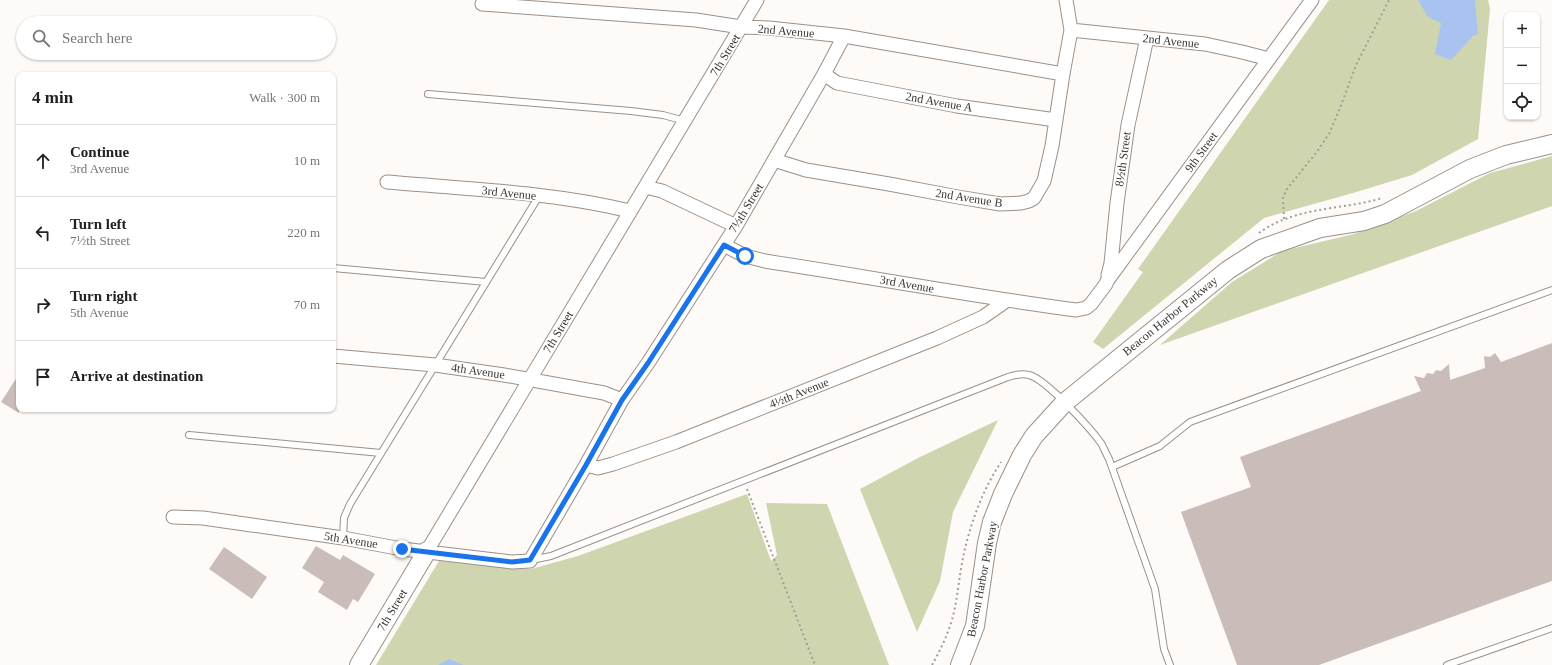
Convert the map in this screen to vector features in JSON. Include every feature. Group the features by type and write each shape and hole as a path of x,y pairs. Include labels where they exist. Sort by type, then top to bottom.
{"street":[{"name":"7th Street","path":"359,665 757,0"},
{"name":"2nd Avenue B","path":"774,160 806,170 1000,204 1029,201 1034,198 1044,181 1052,146 1063,74 1072,30 1066,0"},
{"name":"9th Street","path":"1091,304 1312,0"},
{"name":"2nd Avenue","path":"482,4 696,20 741,27 769,28 844,36 1063,74"},
{"name":"2nd Avenue","path":"1072,30 1205,44 1269,59"},
{"name":"7½th Street","path":"530,560 622,400 648,363 736,226 824,74 844,36"},
{"name":"8½th Street","path":"1107,281 1111,263 1117,203 1128,125 1147,38"},
{"name":"2nd Avenue A","path":"824,74 837,83 957,106 1056,120"},
{"name":"Beacon Harbor Parkway","path":"960,665 975,626 987,543 992,522 1003,494 1022,455 1034,436 1064,403 1228,270 1261,248 1320,228 1364,221 1385,214 1470,169 1506,155 1552,144"},
{"name":"3rd Avenue","path":"387,182 539,196 604,205 630,211"},
{"path":"646,187 662,191 736,226"},
{"name":"3rd Avenue","path":"724,245 745,256 765,262 891,281 1006,301 1076,310 1086,308 1091,304"},
{"name":"4½th Avenue","path":"586,465 598,468 676,442 937,338 983,317 1006,301"},
{"name":"4th Avenue","path":"336,356 435,365 604,393 622,400"},
{"name":"5th Avenue","path":"173,517 203,518 343,538 402,549 512,562 530,560"}],"lane":[{"path":"428,94 631,111 663,115 685,121"},
{"path":"343,538 344,518 350,504 539,196"},
{"path":"336,268 486,282"},
{"path":"1112,467 1160,446 1190,422 1552,290"},
{"path":"530,560 551,556 1008,377 1029,375 1043,382 1101,443 1112,467 1155,589 1164,649 1170,665"},
{"path":"188,435 381,454"},
{"path":"1447,665 1552,628"}],"path":[{"path":"1284,219 1283,197 1287,189 1329,134 1356,65 1389,0"},
{"path":"1254,236 1284,219 1313,212 1355,205 1389,196"},
{"path":"932,665 952,619 970,530 990,482 1004,459"},
{"path":"744,480 815,665"}],"green space":[{"path":"1329,0 1488,0 1490,9 1478,139 1412,175 1264,218 1103,349 1093,342 1143,272 1138,269"},
{"path":"1552,156 1552,206 1160,345 1232,282 1282,251 1354,234 1416,211 1490,173"},
{"path":"998,420 953,512 940,581 917,632 860,489 920,457"},
{"path":"747,494 771,561 777,555 766,503 827,504 889,665 376,665 439,561 531,569 578,556"}],"water":[{"path":"1418,0 1475,0 1478,34 1473,36 1451,60 1435,54 1441,23 1428,17"},
{"path":"449,659 464,665 438,665"}],"building":[{"path":"1552,343 1552,581 1319,665 1237,665 1181,512 1251,487 1240,457 1421,391 1414,376 1424,378 1427,373 1433,374 1436,370 1441,371 1449,364 1450,380 1485,368 1484,356 1490,357 1495,353 1501,362"},
{"path":"16,379 16,411 1,402"},
{"path":"316,546 340,560 343,555 375,574 358,602 353,599 347,610 318,592 324,582 302,568"},
{"path":"224,547 267,577 252,599 209,569"}],"route":[{"path":"402,549 448,553 512,562 530,560 622,400 648,363 724,245 745,256"}]}
